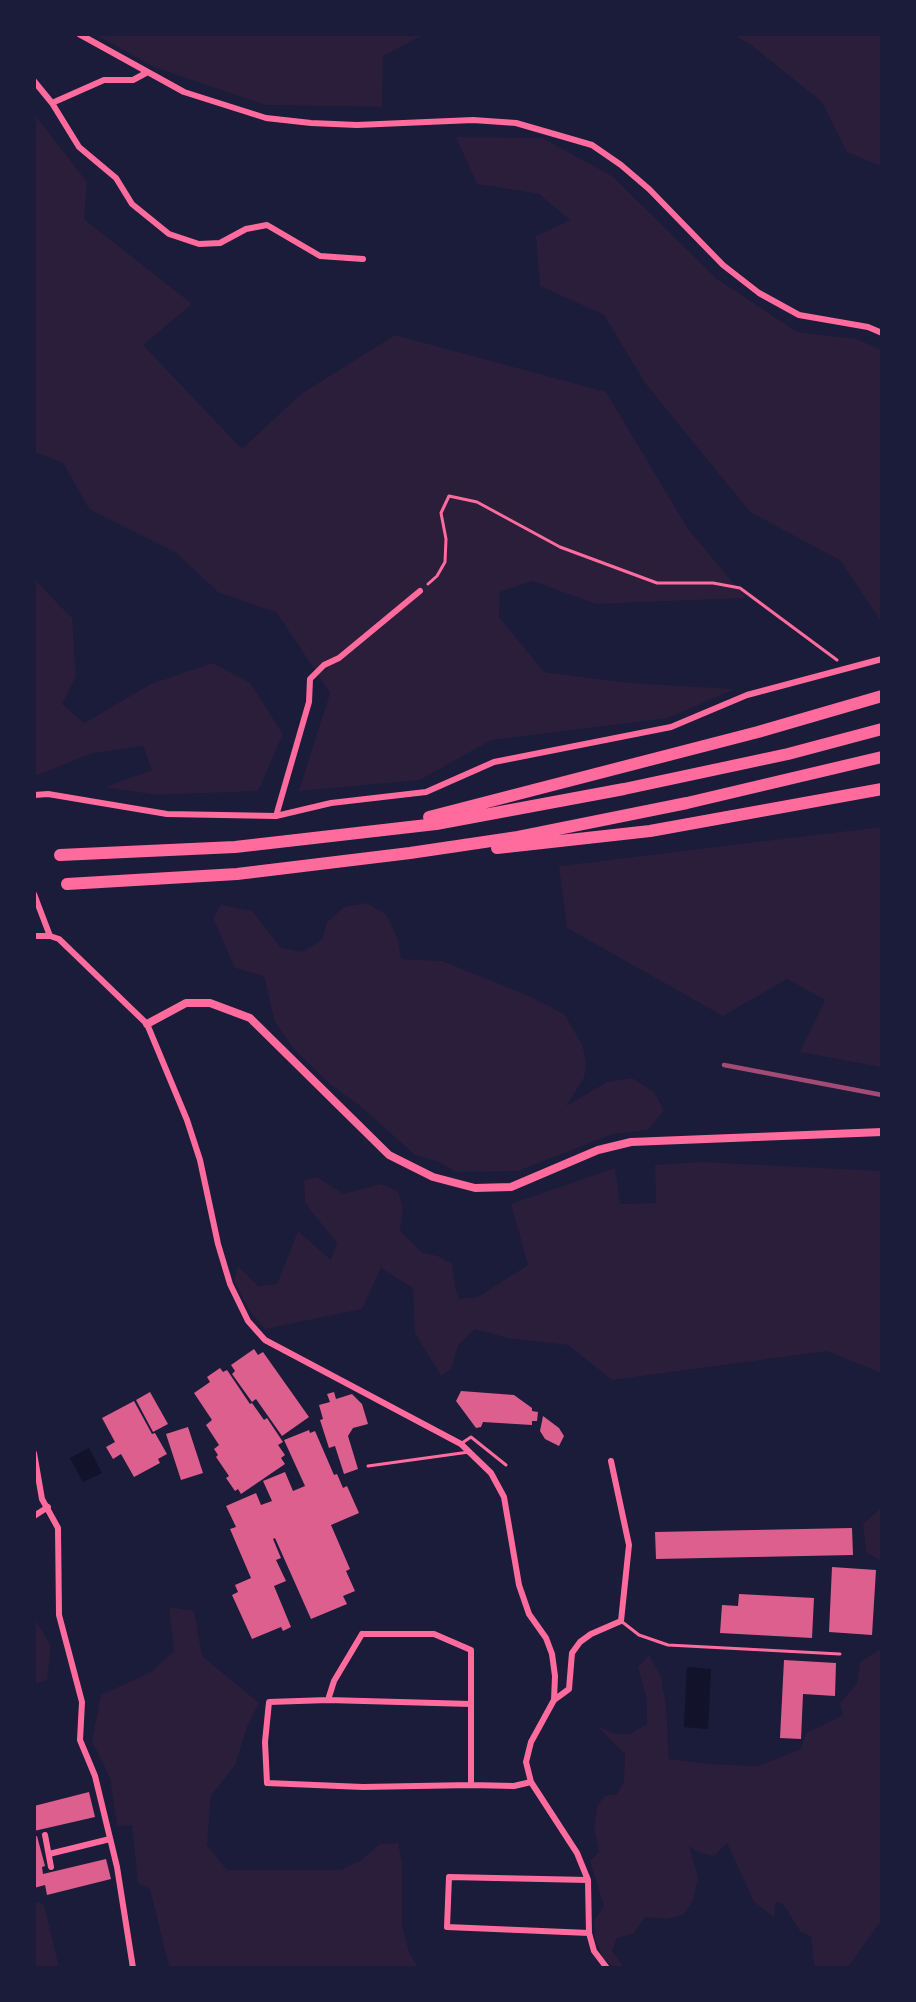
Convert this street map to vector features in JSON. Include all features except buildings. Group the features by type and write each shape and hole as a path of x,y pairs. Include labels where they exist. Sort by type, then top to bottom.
{"highway":[{"path":"352,834 452,812 758,732 882,696"},
{"path":"60,855 235,847 513,812 788,754 882,729"},
{"path":"67,884 237,874 518,837 687,803 882,757"},
{"path":"410,853 554,842 650,831 882,789"}],"street":[{"path":"79,34 184,92 266,118 357,125 473,120 516,123 592,146 621,165 649,189 701,245 759,293 800,315 868,327 882,333"},
{"path":"52,103 104,80 133,80 146,73"},
{"path":"34,81 52,103 79,147 116,178 132,204 169,234 199,244 220,243 246,229 267,225 320,256 363,259"},
{"path":"276,816 309,702 310,679 324,665 339,658 420,591"},
{"path":"34,795 48,794 167,814 276,816 332,803 426,792 494,762 671,727 747,695 882,659"},
{"path":"34,894 50,936"},
{"path":"34,936 50,936 73,950 147,1024 187,1119 200,1160 227,1274 248,1321 265,1340 461,1444 491,1473 504,1497 519,1585 529,1614 546,1638 552,1654 554,1700"},
{"path":"147,1024 186,1003 210,1003 250,1018 389,1155 433,1177 475,1188 511,1187 598,1150 631,1142 882,1132"},
{"path":"34,1453 42,1499 58,1528 59,1615 82,1702 80,1740 95,1776 110,1839 134,1968"},
{"path":"607,1968 594,1951 589,1932 588,1880 572,1844 531,1782 526,1762 531,1742 554,1700 569,1689 572,1653 580,1642 591,1634 621,1620 629,1545 612,1461"},
{"path":"34,1516 48,1508"},
{"path":"328,1700 334,1681 362,1634 435,1634 471,1650 471,1785"},
{"path":"471,1704 328,1700 270,1702 264,1742 267,1783 363,1787 514,1786 531,1782"},
{"path":"45,1835 51,1867"},
{"path":"49,1854 110,1839"},
{"path":"588,1880 449,1877 447,1927 589,1932"}],"lane":[{"path":"461,1444 471,1437 506,1465"},
{"path":"368,1466 471,1452"},
{"path":"621,1620 639,1635 668,1645 840,1654"}],"path":[{"path":"420,591 437,576 445,562 446,539 441,513 449,496 477,502 560,546 657,583 713,583 740,588 848,669"}],"shaded area":[{"path":"97,35 423,35 383,56 382,107 265,105 154,67"},
{"path":"734,35 881,35 881,166 847,152 822,102 751,45"},
{"path":"34,114 87,182 84,219 192,304 143,345 242,449 301,394 395,335 606,392 688,529 746,598 596,604 532,581 500,592 499,617 544,672 630,683 735,689 668,718 491,740 420,780 299,791 330,693 277,613 218,592 175,552 89,509 63,463 35,452"},
{"path":"456,137 542,138 612,176 717,279 797,332 857,339 881,350 881,621 841,561 750,512 645,383 604,315 540,286 536,236 570,220 539,194 477,184"},
{"path":"34,579 72,618 76,676 62,704 84,723 151,684 213,663 250,683 283,734 258,791 156,795 105,787 152,770 143,746 93,753 35,776"},
{"path":"881,827 881,1067 800,1052 825,1000 787,979 723,1016 567,928 559,866"},
{"path":"366,903 386,914 398,939 401,959 442,961 527,995 564,1014 583,1046 586,1066 584,1078 566,1106 607,1082 632,1078 654,1092 664,1110 648,1130 613,1134 518,1171 456,1172 439,1162 415,1155 359,1105 331,1085 293,1048 275,1022 264,976 235,968 213,918 221,905 252,911 281,948 302,952 322,940 327,922 344,907"},
{"path":"703,1162 881,1171 881,1373 827,1351 612,1380 568,1345 508,1338 475,1329 458,1345 452,1368 441,1376 415,1333 413,1288 381,1268 362,1309 265,1329 249,1310 234,1281 238,1266 258,1286 277,1284 298,1231 331,1260 337,1243 305,1203 304,1180 317,1177 343,1194 381,1184 398,1191 403,1208 400,1231 423,1253 438,1256 452,1264 456,1292 460,1299 478,1297 528,1265 511,1204 615,1168 620,1204 656,1203 655,1165"},
{"path":"89,1448 102,1473 83,1482 70,1458"},
{"path":"881,1508 881,1561 866,1552 863,1524"},
{"path":"169,1607 194,1611 202,1656 259,1703 247,1727 235,1765 211,1796 207,1845 227,1870 340,1870 360,1861 380,1844 398,1843 402,1862 402,1926 410,1955 418,1967 169,1966 150,1889 138,1883 132,1825 117,1826 110,1778 92,1741 101,1695 151,1672 174,1651"},
{"path":"35,1619 51,1646 47,1680 35,1684"},
{"path":"881,1649 881,1921 848,1967 817,1967 814,1965 811,1937 800,1931 783,1904 776,1901 774,1917 754,1902 727,1843 714,1856 700,1853 689,1846 698,1877 694,1899 683,1915 667,1919 645,1917 633,1934 617,1938 612,1951 624,1967 614,1967 603,1959 595,1938 594,1921 604,1906 590,1861 599,1852 594,1827 597,1806 605,1796 617,1794 624,1782 625,1754 597,1726 616,1734 630,1734 647,1724 647,1700 638,1667 649,1655 661,1677 666,1706 669,1759 758,1766 801,1749 806,1733 843,1715 840,1703 857,1684 860,1662"},
{"path":"687,1667 711,1669 708,1729 684,1727"},
{"path":"34,1901 44,1905 59,1967 35,1967"}],"railway":[{"path":"724,1065 882,1095"}]}
